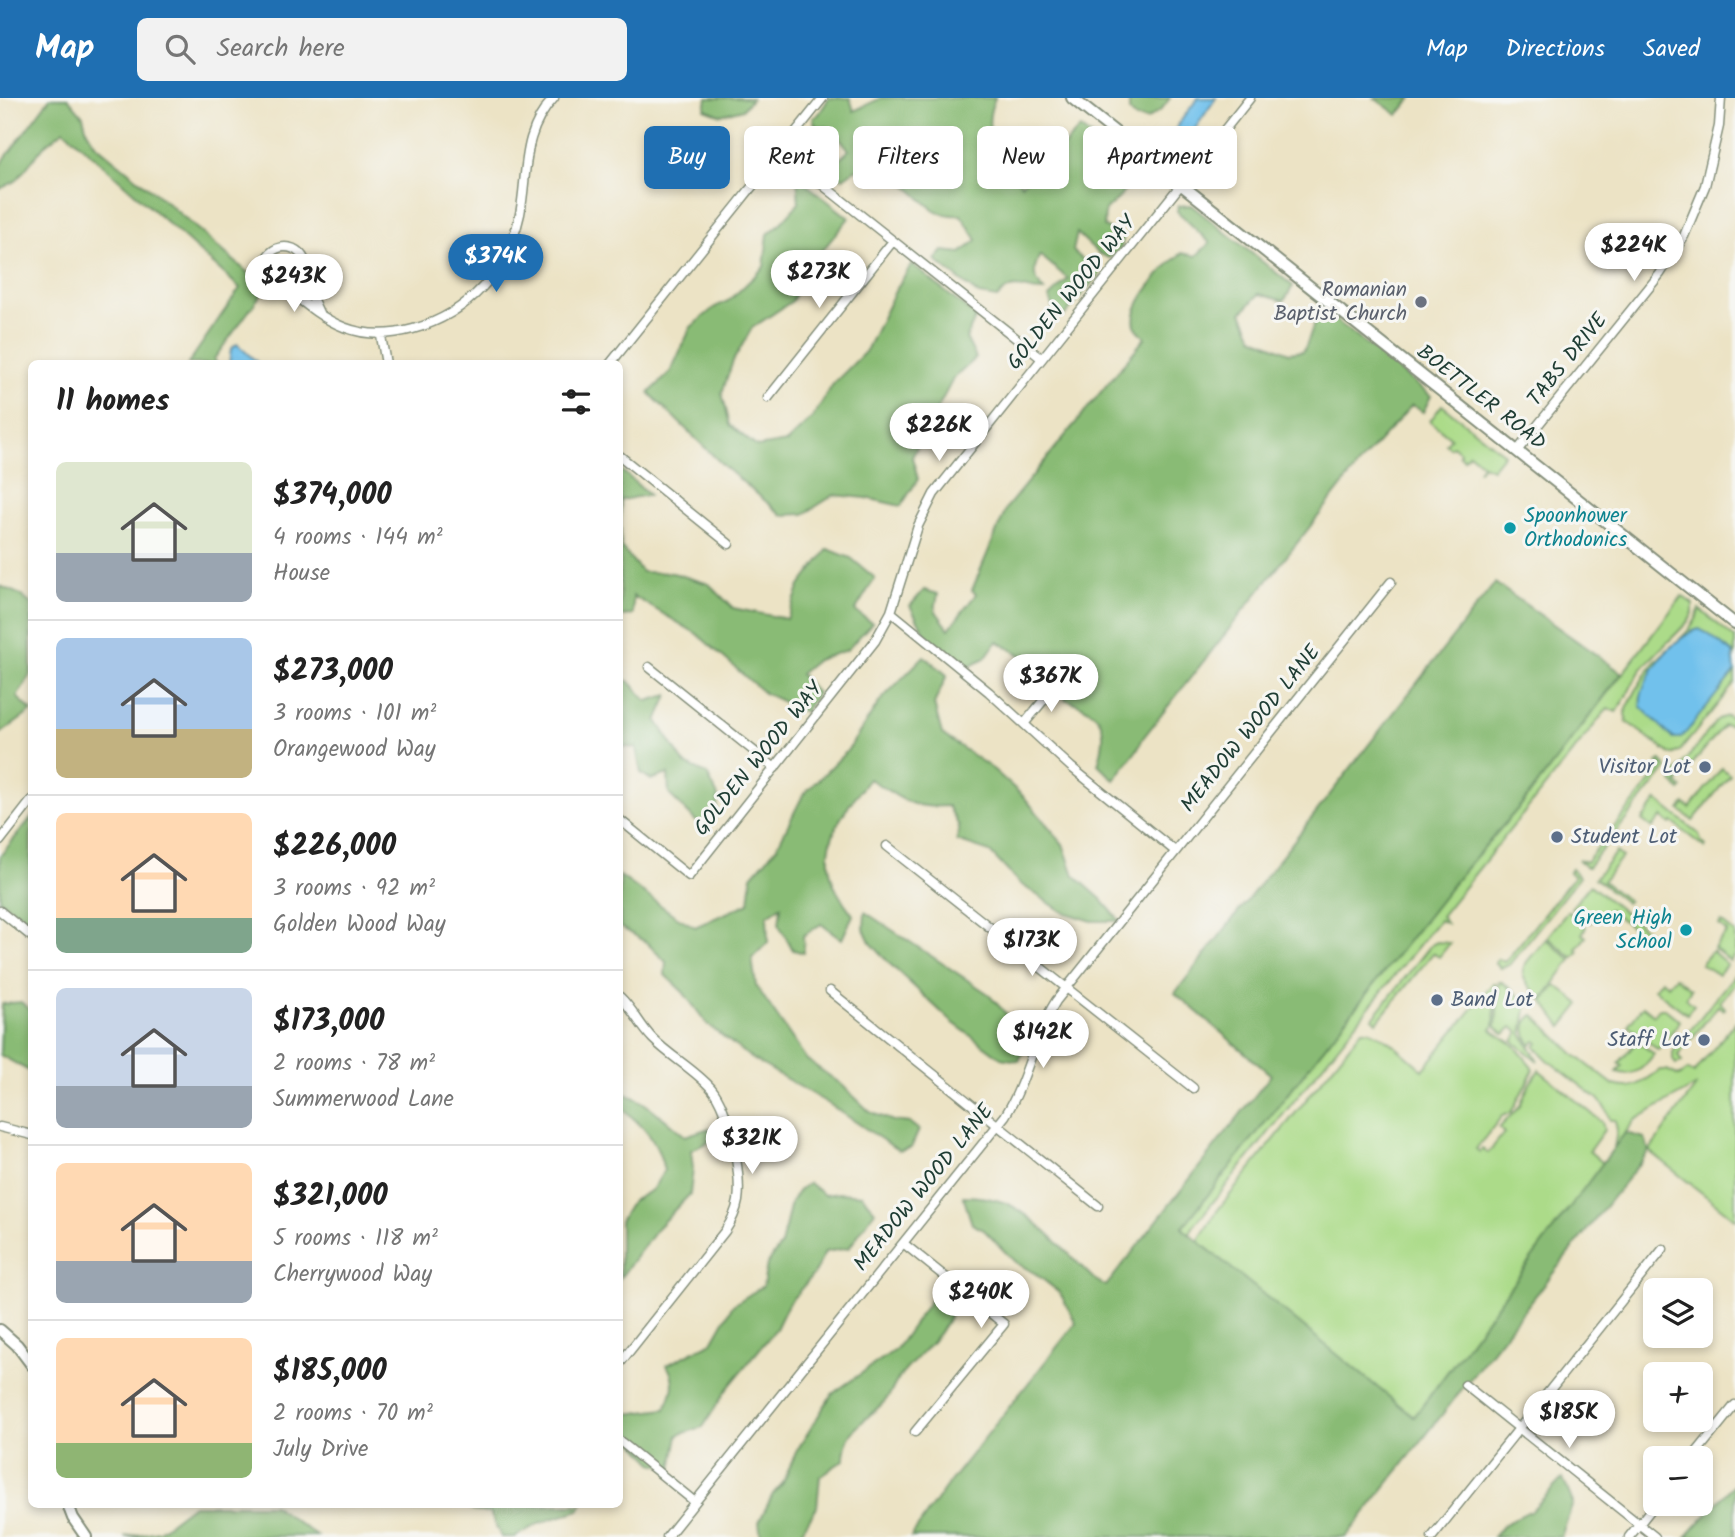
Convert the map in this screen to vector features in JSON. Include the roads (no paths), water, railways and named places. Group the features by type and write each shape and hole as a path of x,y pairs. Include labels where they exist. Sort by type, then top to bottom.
{"street":[{"path":"287,289 303,278 306,265 300,253 287,247 274,250 265,261 265,275 274,286 287,289 320,316 349,329 381,336 432,324 475,296 506,255 514,236 520,213 528,147 539,121 554,98"},
{"path":"801,126 823,98"},
{"name":"BOETTLER ROAD","path":"1072,98 1107,126"},
{"name":"GOLDEN WOOD WAY","path":"1228,126 1250,98"},
{"name":"TABS DRIVE","path":"1517,451 1660,274 1684,236 1705,186 1717,135 1721,98"},
{"path":"613,360 751,189"},
{"path":"828,189 1041,358"},
{"name":"GOLDEN WOOD WAY","path":"623,822 689,876 868,651 891,612 918,526 934,494 1178,189"},
{"name":"BOETTLER ROAD","path":"1186,189 1735,624"},
{"path":"768,398 893,241"},
{"path":"303,278 320,316"},
{"path":"381,336 385,360"},
{"path":"623,458 729,544"},
{"name":"MEADOW WOOD LANE","path":"667,1537 998,1125 1023,1084 1043,1025 1067,987 1391,582"},
{"path":"891,612 965,671 1071,767 1175,851"},
{"path":"649,667 775,768"},
{"path":"1024,724 1056,685"},
{"path":"0,841 28,805"},
{"path":"887,846 1193,1088"},
{"path":"0,912 28,934"},
{"path":"830,991 1098,1206"},
{"path":"623,1000 652,1037 702,1079 718,1097 727,1115 739,1194 736,1210 725,1231 623,1359"},
{"path":"0,1126 28,1134"},
{"path":"903,1243 1004,1324 915,1432"},
{"path":"1432,1537 1663,1249"},
{"path":"0,1330 28,1360"},
{"path":"1465,1385 1655,1537"},
{"path":"1702,1446 1735,1405"},
{"path":"623,1443 695,1502"},
{"path":"69,1508 86,1537"},
{"path":"1629,1537 1645,1516"}],"water":[{"path":"1198,98 1216,98 1197,126 1177,126"},
{"path":"237,344 255,360 230,360 231,349"},
{"path":"1699,629 1733,653 1735,671 1684,735 1673,738 1641,707 1641,696 1659,660 1679,640"}],"place":[{"name":"Romanian Baptist Church","path":"1421,302"},
{"name":"Spoonhower Orthodonics","path":"1510,528"},
{"name":"Visitor Lot","path":"1705,767"},
{"name":"Student Lot","path":"1557,837"},
{"name":"Green High School","path":"1686,930"},
{"name":"Band Lot","path":"1437,1000"},
{"name":"Staff Lot","path":"1704,1040"}]}
